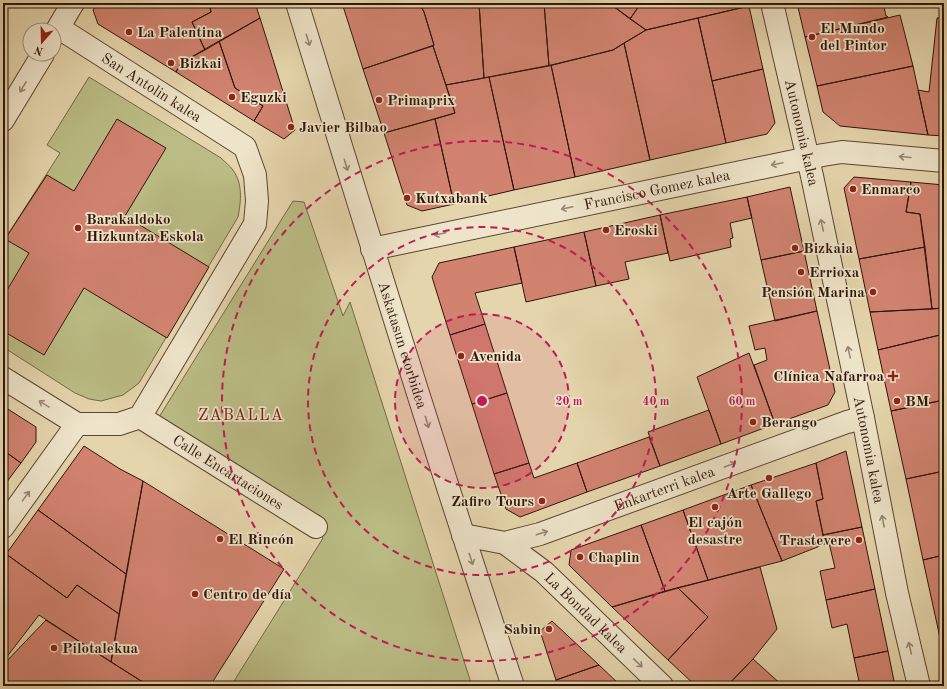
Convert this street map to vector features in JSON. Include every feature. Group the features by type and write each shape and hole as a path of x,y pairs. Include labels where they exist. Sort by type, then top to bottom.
{"street":[{"path":"62,22 73,3"},
{"name":"Askatasun etorbidea","path":"297,3 372,249 463,535 513,686"},
{"name":"Autonomia kalea","path":"772,3 863,418 897,593 919,686"},
{"name":"San Antolin kalea","path":"62,36 244,147 256,175 257,200 255,224 140,417"},
{"path":"3,120 38,62"},
{"name":"Francisco Gomez kalea","path":"372,249 842,152 944,161"},
{"path":"3,378 77,424 119,424 140,417"},
{"name":"Calle Encartaciones","path":"140,417 316,527"},
{"name":"Enkarterri kalea","path":"463,535 505,543 540,534 847,422 863,418"},
{"path":"3,527 77,424"},
{"name":"La Bondad kalea","path":"505,543 544,572 662,686"}],"green space":[{"path":"89,77 221,158 232,168 240,187 238,217 139,383 123,395 101,401 89,399 75,393 3,347 3,242 60,153 47,145"},
{"path":"293,201 304,202 343,316 350,302 472,686 231,686 323,538 151,430"}],"building":[{"path":"98,3 209,3 211,12 192,22 205,50 181,63 176,72 98,24 93,10"},
{"path":"209,3 255,3 260,18 205,50 192,22 211,12"},
{"path":"342,3 419,3 424,12 434,45 363,69"},
{"path":"419,3 479,3 484,78 446,85 424,12"},
{"path":"479,3 544,3 549,66 484,78"},
{"path":"544,3 609,3 646,30 613,50 549,66"},
{"path":"609,3 641,3 630,19"},
{"path":"641,3 749,3 749,6 646,30 630,19"},
{"path":"797,3 883,3 886,16 888,17 805,37"},
{"path":"749,6 763,69 712,81 698,18"},
{"path":"900,15 913,66 817,86 805,37"},
{"path":"260,18 295,130 284,139 254,121 263,106 235,88 219,41"},
{"path":"698,18 726,143 650,160 624,43 646,30"},
{"path":"937,18 944,18 944,136 928,135 918,90 929,92"},
{"path":"219,41 235,88 263,106 254,121 176,72 181,63"},
{"path":"624,43 650,160 575,177 551,65 613,50"},
{"path":"433,46 455,113 384,133 363,69"},
{"path":"551,65 575,177 514,190 489,77"},
{"path":"913,66 928,135 840,126 823,112 817,86"},
{"path":"763,69 775,123 767,134 726,143 712,81"},
{"path":"489,77 514,190 454,204 435,119 455,113 446,85"},
{"name":"Barakaldoko Hizkuntza Eskola","path":"117,119 166,148 125,216 209,267 167,338 84,288 44,355 3,331 3,297 29,253 5,239 47,175 74,191"},
{"path":"435,119 454,204 422,211 407,205 384,133"},
{"path":"854,177 911,182 906,212 920,214 925,247 859,259 844,188"},
{"path":"911,182 944,185 944,308 932,309 920,214 906,212"},
{"path":"790,187 804,251 761,260 747,197"},
{"path":"747,197 752,218 730,223 733,238 730,239 731,247 670,261 660,215"},
{"path":"660,215 668,253 625,262 629,279 596,286 584,232"},
{"path":"584,232 596,286 526,302 514,247"},
{"path":"514,247 522,283 475,293 485,324 450,335 432,277 439,263"},
{"path":"925,247 932,309 870,312 859,259"},
{"path":"804,251 817,311 775,321 761,260"},
{"path":"944,308 944,334 878,350 870,312"},
{"path":"817,311 835,392 828,405 775,424 754,365 767,360 765,348 755,350 749,326"},
{"path":"485,324 507,393 472,404 450,335"},
{"path":"944,334 944,400 891,411 878,350"},
{"path":"749,353 775,424 721,444 697,377"},
{"path":"507,393 529,463 494,474 472,404"},
{"path":"944,400 944,471 906,479 891,411"},
{"path":"3,406 36,427 36,442 21,463 3,450"},
{"path":"709,410 721,444 660,466 648,432"},
{"path":"649,437 660,466 587,492 577,463"},
{"path":"84,446 120,469 143,481 126,574 38,510"},
{"path":"3,450 21,463 3,487"},
{"path":"846,451 862,527 823,535 816,501 823,499 816,463"},
{"path":"529,463 534,478 577,463 587,492 520,517 506,509 494,474"},
{"path":"816,463 823,499 816,501 825,544 782,561 751,485"},
{"path":"944,471 944,555 923,560 906,479"},
{"name":"Centro de día","path":"143,481 284,569 210,686 149,686 111,662"},
{"path":"751,485 782,561 708,580 683,510"},
{"path":"38,510 126,574 119,614 77,585 67,598 6,554"},
{"path":"683,510 708,580 665,591 641,525"},
{"path":"641,525 665,591 612,607 569,565 571,550"},
{"path":"862,527 875,589 826,600 820,571 835,568 829,543 825,544 823,535"},
{"path":"6,554 67,598 77,585 119,614 111,662 39,615 6,658 3,656 3,559"},
{"path":"944,555 944,656 923,560"},
{"path":"760,567 777,629 753,659 727,686 696,686 668,660 708,617 678,588"},
{"path":"678,588 708,617 668,660 612,607"},
{"path":"875,589 888,651 854,658 847,624 832,628 826,600"},
{"name":"Pilotalekua","path":"46,620 149,686 5,686 7,683 3,678 3,665"},
{"path":"552,621 599,665 556,680 540,631"},
{"path":"888,651 895,686 860,686 854,658"},
{"path":"753,659 783,686 727,686"},
{"path":"599,665 621,686 558,686 556,680"}],"place":[{"name":"La Palentina","path":"129,32"},
{"name":"El Mundo del Pintor","path":"812,37"},
{"name":"Bizkai","path":"171,63"},
{"name":"Eguzki","path":"232,97"},
{"name":"Primaprix","path":"379,100"},
{"name":"Javier Bilbao","path":"291,127"},
{"name":"Enmarco","path":"853,189"},
{"name":"Kutxabank","path":"407,198"},
{"name":"Barakaldoko Hizkuntza Eskola","path":"78,228"},
{"name":"Eroski","path":"606,230"},
{"name":"Bizkaia","path":"795,248"},
{"name":"Errioxa","path":"801,272"},
{"name":"Pensión Marina","path":"873,292"},
{"name":"Avenida","path":"461,356"},
{"name":"Clínica Nafarroa","path":"893,376"},
{"name":"BM","path":"897,401"},
{"name":"Berango","path":"753,422"},
{"name":"Arte Gallego","path":"769,478"},
{"name":"Zafiro Tours","path":"542,501"},
{"name":"El cajón desastre","path":"715,507"},
{"name":"El Rincón","path":"220,539"},
{"name":"Trastevere","path":"859,540"},
{"name":"Chaplin","path":"580,557"},
{"name":"Centro de día","path":"195,594"},
{"name":"Sabin","path":"549,629"},
{"name":"Pilotalekua","path":"54,648"}],"district":[{"name":"ZABALLA","path":"241,414"}]}
